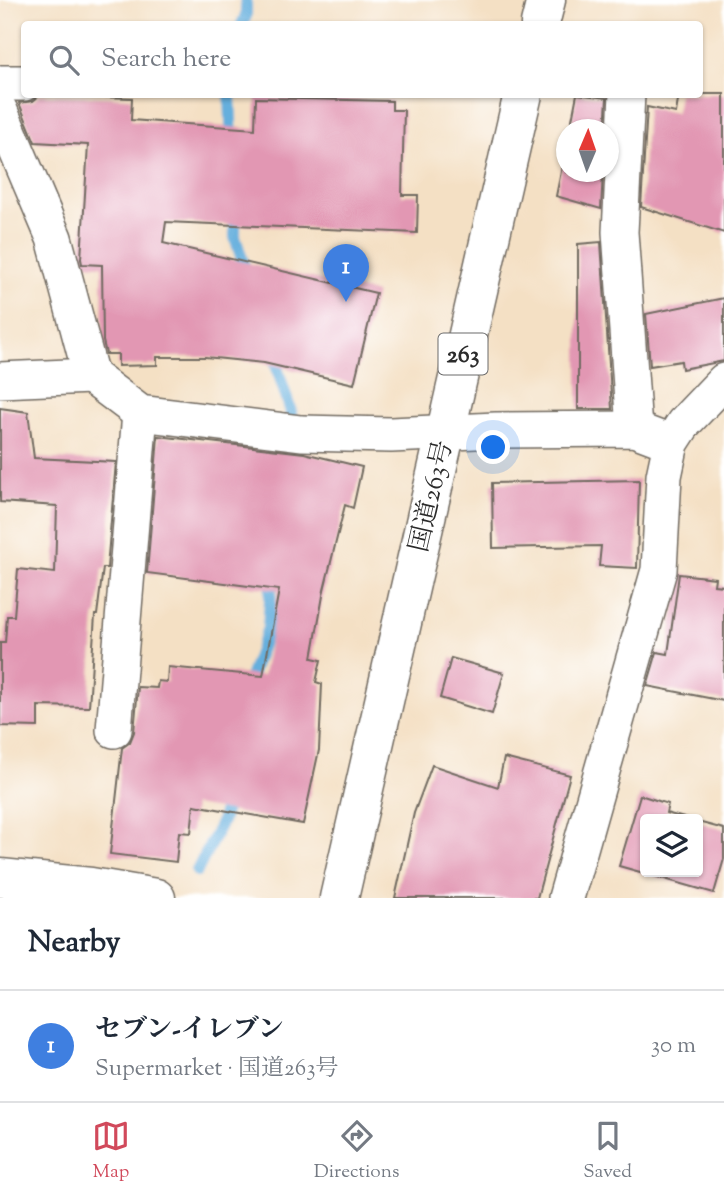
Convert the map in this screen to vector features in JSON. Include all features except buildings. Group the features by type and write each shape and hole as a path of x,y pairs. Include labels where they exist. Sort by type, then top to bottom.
{"main road":[{"path":"541,21 546,0"},
{"name":"国道263号","path":"339,898 522,98"},
{"path":"0,878 91,887 156,898"}],"street":[{"path":"0,83 21,83"},
{"path":"627,98 620,232 634,429"},
{"path":"0,111 54,238 91,376 140,413 289,432 391,435 634,429 671,443"},
{"path":"0,380 91,376"},
{"path":"566,898 659,570 664,476 671,443 684,423 724,381"},
{"path":"114,730 140,413"}],"waterway":[{"path":"244,21 246,0"},
{"path":"230,98 232,144"},
{"path":"235,211 235,237 248,278"},
{"path":"272,352 291,412 284,467"},
{"path":"246,689 268,628 272,575"},
{"path":"197,871 223,819 227,793"}],"place":[{"name":"セブン-イレブン","path":"346,302"}]}
